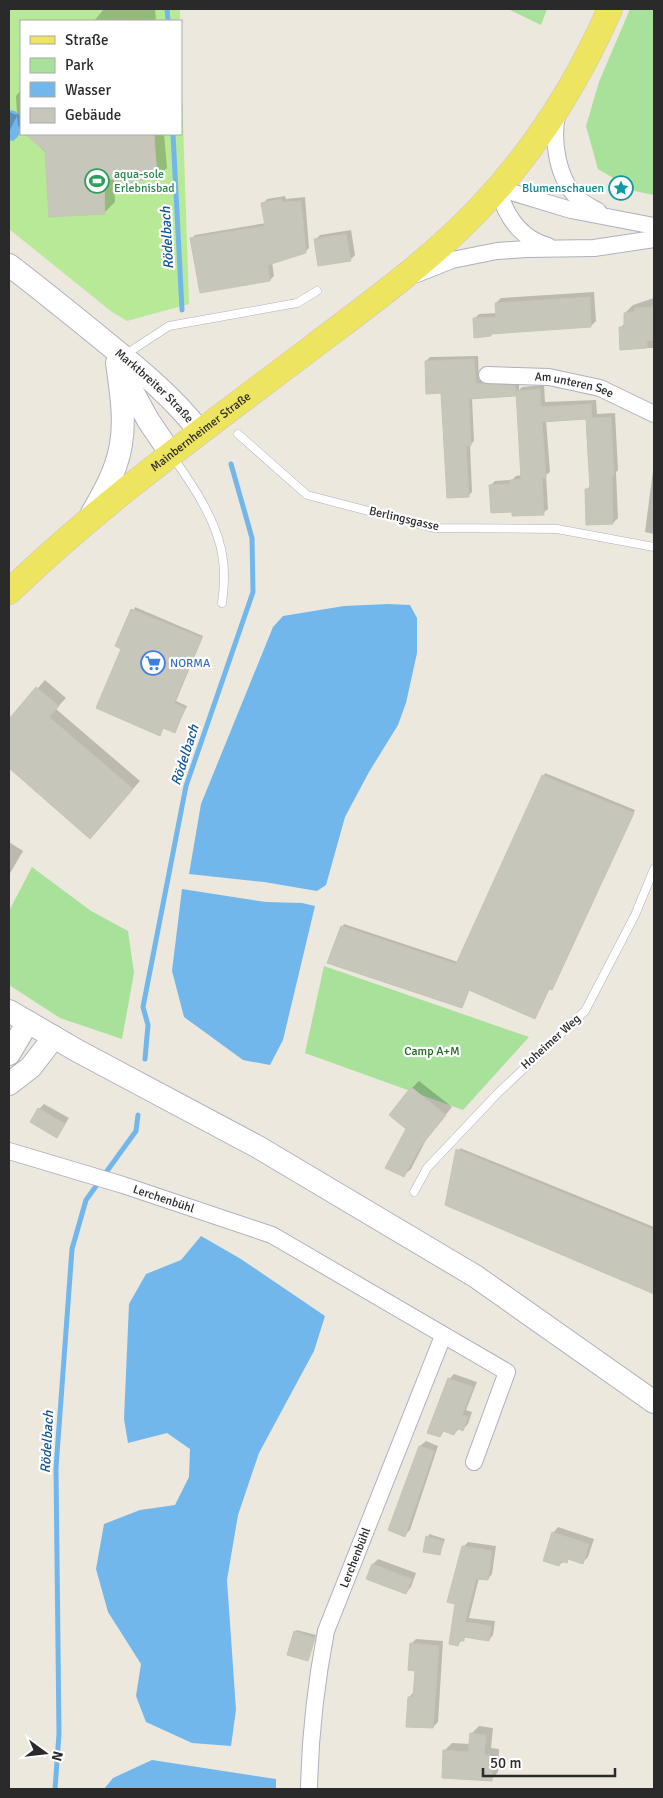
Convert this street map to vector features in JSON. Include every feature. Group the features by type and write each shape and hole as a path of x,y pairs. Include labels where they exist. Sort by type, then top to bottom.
{"main road":[{"name":"Mainbernheimer Straße","path":"9,592 89,519 171,454 400,280 456,232 498,188 534,142 562,101 610,9"},
{"name":"Marktbreiter Straße","path":"9,265 79,318 106,342 120,360 175,402 200,432"},
{"path":"120,360 148,420 171,454"},
{"path":"89,519 115,467 122,440 124,411 120,360"},
{"path":"9,1011 54,1038 258,1147 475,1276 654,1402"},
{"path":"9,1054 28,1022"},
{"path":"9,1084 31,1067 54,1038"}],"street":[{"name":"Mainbernheimer Straße","path":"562,101 555,130 558,160 576,197 607,215"},
{"name":"Mainbernheimer Straße","path":"498,188 571,210 607,215 654,226"},
{"name":"Mainbernheimer Straße","path":"498,188 502,204 514,225 534,240 558,248"},
{"name":"Mainbernheimer Straße","path":"400,280 452,260 474,255 527,248 594,248 654,239"},
{"name":"Am unteren See","path":"487,375 549,377 600,388 654,414"},
{"name":"Lerchenbühl","path":"9,1151 123,1185 272,1234 507,1372 474,1462"},
{"name":"Lerchenbühl","path":"309,1789 316,1681 326,1631 444,1336"}],"lane":[{"path":"120,360 168,326 297,303 317,291"},
{"name":"Berlingsgasse","path":"238,434 307,495 434,528 557,529 654,547"},
{"path":"171,454 197,492 216,536 224,560 222,603"},
{"name":"Hoheimer Weg","path":"414,1192 427,1168 484,1107 522,1068 585,1011 635,915 654,868"}],"green space":[{"name":"aqua-sole Erlebnisbad","path":"9,9 180,9 180,20 20,20 20,135 182,135 182,93 189,304 127,321 112,312 9,229"},
{"path":"508,9 547,9 541,25"},
{"path":"630,9 654,9 654,195 635,191 598,169 586,126 599,82"},
{"path":"32,867 91,911 128,931 134,973 122,1039 60,1018 9,985 9,911"},
{"name":"Camp A+M","path":"324,966 529,1037 463,1110 305,1053"}],"water":[{"path":"9,110 15,111 20,116 20,130 16,139 13,141 9,140"},
{"path":"410,605 417,618 417,653 406,703 398,725 369,772 345,817 326,885 317,891 264,882 189,874 201,804 273,627 283,616 344,606"},
{"path":"182,889 266,902 302,903 315,906 283,1040 270,1065 243,1060 184,1017 172,971"},
{"path":"201,1236 241,1259 325,1316 314,1351 259,1453 238,1515 227,1580 236,1710 231,1746 192,1743 146,1722 136,1696 141,1664 108,1612 96,1569 104,1524 140,1510 175,1505 189,1477 190,1449 167,1433 128,1443 124,1419 129,1304 146,1274 181,1260"},
{"path":"152,1760 276,1779 276,1789 104,1789 113,1778"}],"building":[{"path":"26,135 154,135 157,179 131,181 131,185 104,177 105,214 49,217 45,151"},
{"path":"281,199 282,202 301,201 306,253 268,265 270,281 200,293 190,238 265,226 261,203"},
{"path":"346,234 351,261 318,266 314,239"},
{"path":"590,297 591,327 491,334 491,336 474,338 473,318 496,317 495,303"},
{"path":"654,307 654,340 647,341 647,348 620,350 619,327 624,327 624,313 634,312 635,308"},
{"path":"474,359 476,383 515,386 516,396 469,399 471,446 466,446 469,497 447,498 441,393 426,394 425,361"},
{"path":"540,389 541,407 591,404 592,418 611,417 614,476 612,476 613,524 586,525 585,489 590,489 586,419 542,422 546,478 542,478 544,515 512,516 512,512 491,513 489,485 510,484 510,480 521,479 516,391"},
{"name":"NORMA","path":"131,609 202,638 174,703 185,708 175,733 163,728 160,736 96,708 121,649 115,646"},
{"path":"36,687 59,706 49,717 133,789 90,839 9,768 9,719"},
{"path":"542,775 634,813 552,990 549,989 535,1019 469,990 462,1008 327,963 341,926 456,964"},
{"path":"411,1087 446,1115 420,1147 404,1177 385,1168 406,1129 389,1115"},
{"path":"38,1108 65,1124 57,1138 30,1122"},
{"path":"456,1149 654,1230 654,1294 445,1205"},
{"path":"448,1378 473,1387 462,1415 468,1417 463,1431 457,1428 454,1435 443,1431 440,1437 427,1433"},
{"path":"419,1446 434,1451 405,1537 388,1530"},
{"path":"552,1532 589,1544 583,1564 568,1559 567,1563 561,1561 559,1566 543,1561"},
{"path":"426,1536 443,1541 440,1555 423,1552"},
{"path":"462,1546 492,1551 488,1580 476,1579 465,1622 491,1626 489,1641 464,1637 464,1641 460,1641 458,1646 449,1644 455,1604 447,1602"},
{"path":"372,1564 412,1579 406,1594 366,1579"},
{"path":"294,1631 315,1638 308,1661 287,1655"},
{"path":"410,1643 439,1646 433,1728 406,1727 408,1697 413,1697 415,1671 408,1670"},
{"path":"470,1733 486,1735 484,1755 492,1756 492,1781 442,1778 443,1750 468,1752"}],"waterway":[{"name":"Rödelbach","path":"167,9 168,20"},
{"name":"Rödelbach","path":"173,135 182,310"},
{"name":"Rödelbach","path":"145,1059 148,1025 143,1007 186,786 253,592 252,538 231,464"},
{"name":"Rödelbach","path":"55,1789 59,1734 56,1468 72,1249 86,1200 136,1131 138,1115"}],"place":[{"name":"aqua-sole Erlebnisbad","path":"97,181"},
{"name":"Blumenschauen","path":"621,188"},
{"name":"NORMA","path":"153,663"}]}
